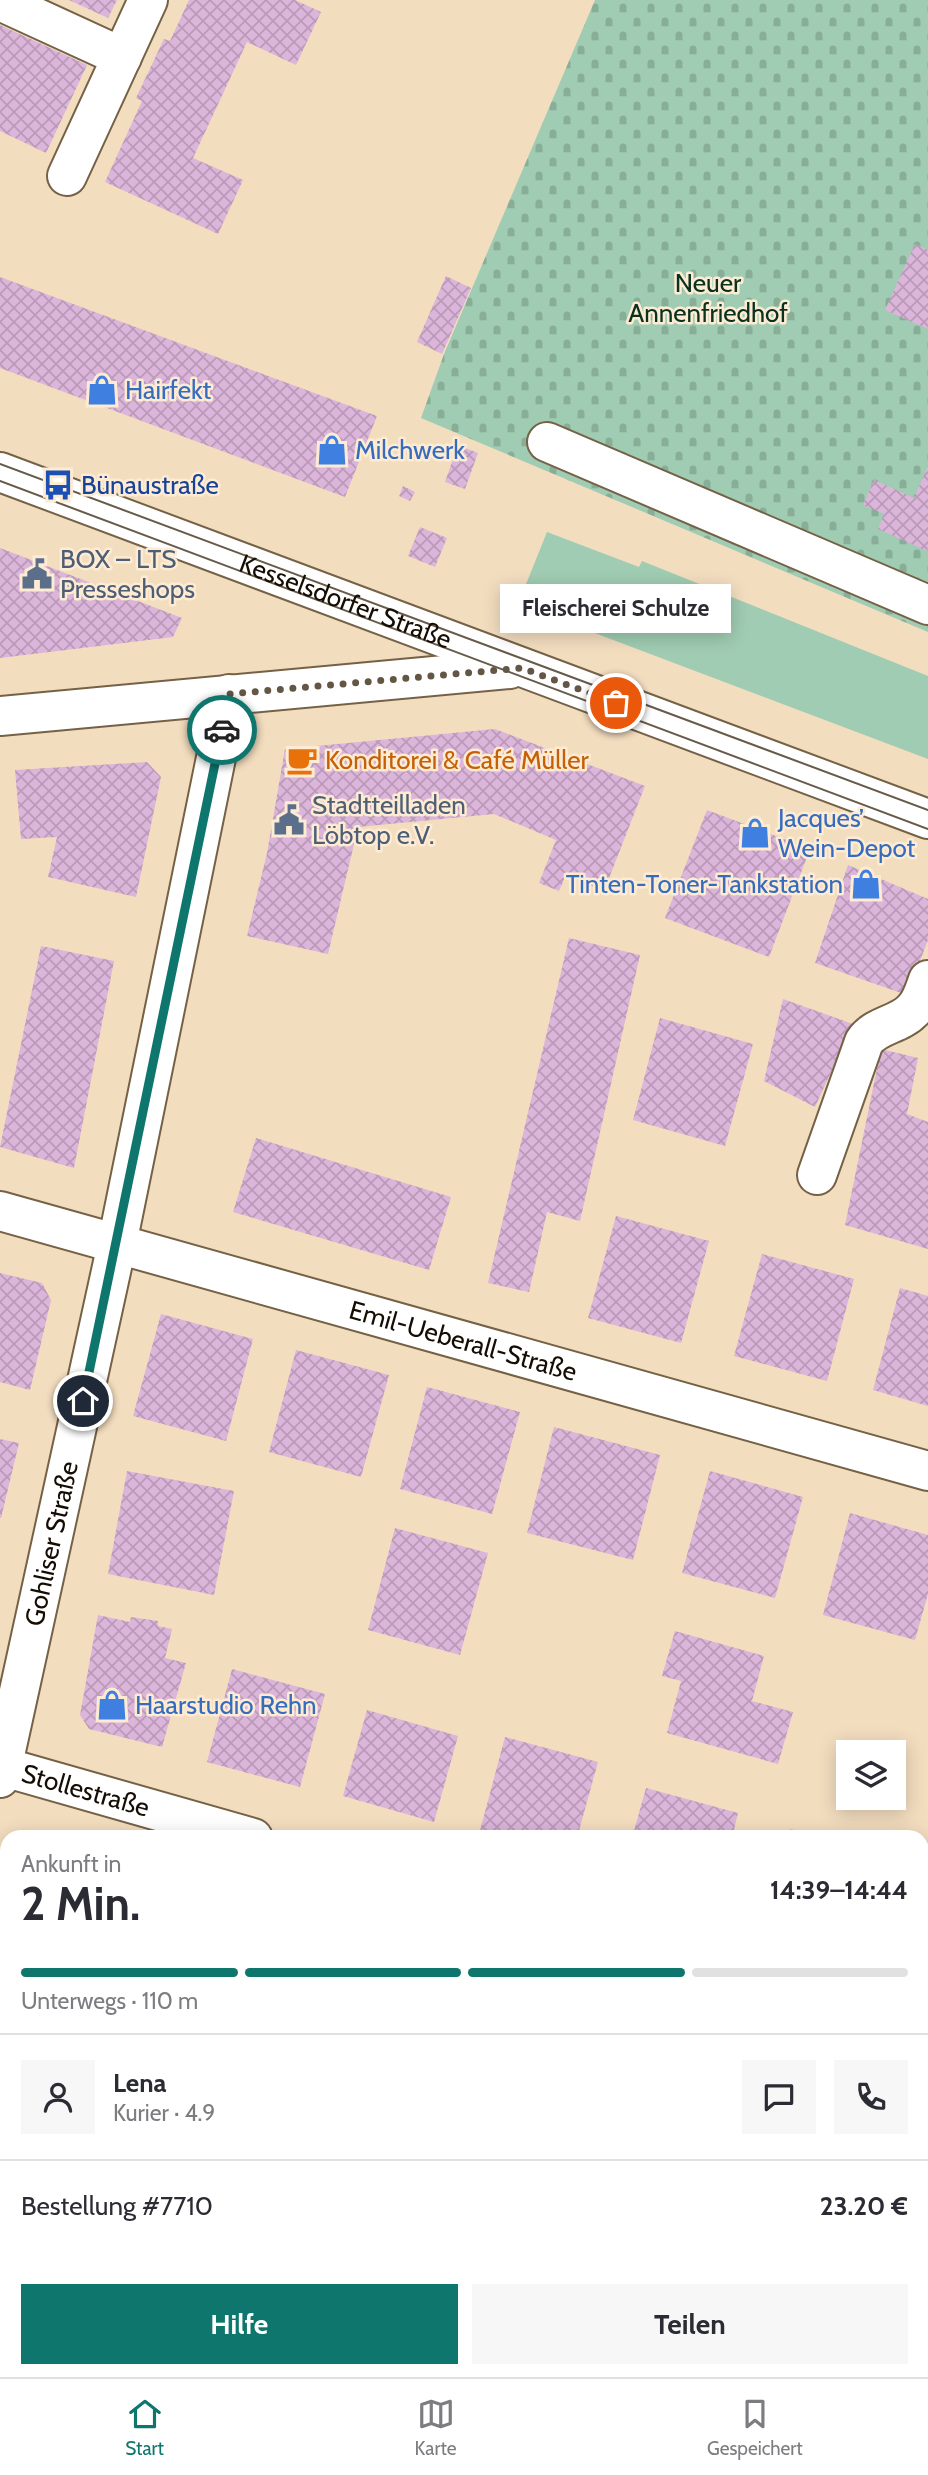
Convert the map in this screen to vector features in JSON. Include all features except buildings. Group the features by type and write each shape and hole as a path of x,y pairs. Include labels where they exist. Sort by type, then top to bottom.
{"street":[{"path":"67,176 148,0"},
{"path":"0,1 122,57"},
{"path":"547,442 928,605"},
{"name":"Kesselsdorfer Straße","path":"0,472 928,819"},
{"path":"0,716 522,668"},
{"name":"Gohliser Straße","path":"1,1770 117,1244 229,694"},
{"path":"817,1175 867,1037 910,1014 919,1003 928,981"},
{"name":"Emil-Ueberall-Straße","path":"0,1211 928,1471"},
{"name":"Stollestraße","path":"1,1770 223,1830"}],"green space":[{"name":"Neuer Annenfriedhof","path":"595,0 928,0 928,632 421,418 444,354"},
{"path":"547,532 639,567 642,561 928,676 928,759 518,604"}],"tram line":[{"path":"0,464 928,810"},
{"path":"0,481 928,829"}],"way so far":[{"path":"222,730 229,694 522,668 616,703"}],"place":[{"name":"Hairfekt","path":"102,390"},
{"name":"Milchwerk","path":"332,450"},
{"name":"Bünaustraße","path":"58,485"},
{"name":"BOX – LTS Presseshops","path":"37,574"},
{"name":"Fleischerei Schulze","path":"616,703"},
{"name":"Konditorei & Café Müller","path":"302,760"},
{"name":"Stadtteilladen Löbtop e.V.","path":"289,820"},
{"name":"Jacques’ Wein-Depot","path":"755,833"},
{"name":"Tinten-Toner-Tankstation","path":"866,884"},
{"name":"Haarstudio Rehn","path":"112,1705"}],"route":[{"path":"83,1401 222,730"}]}
